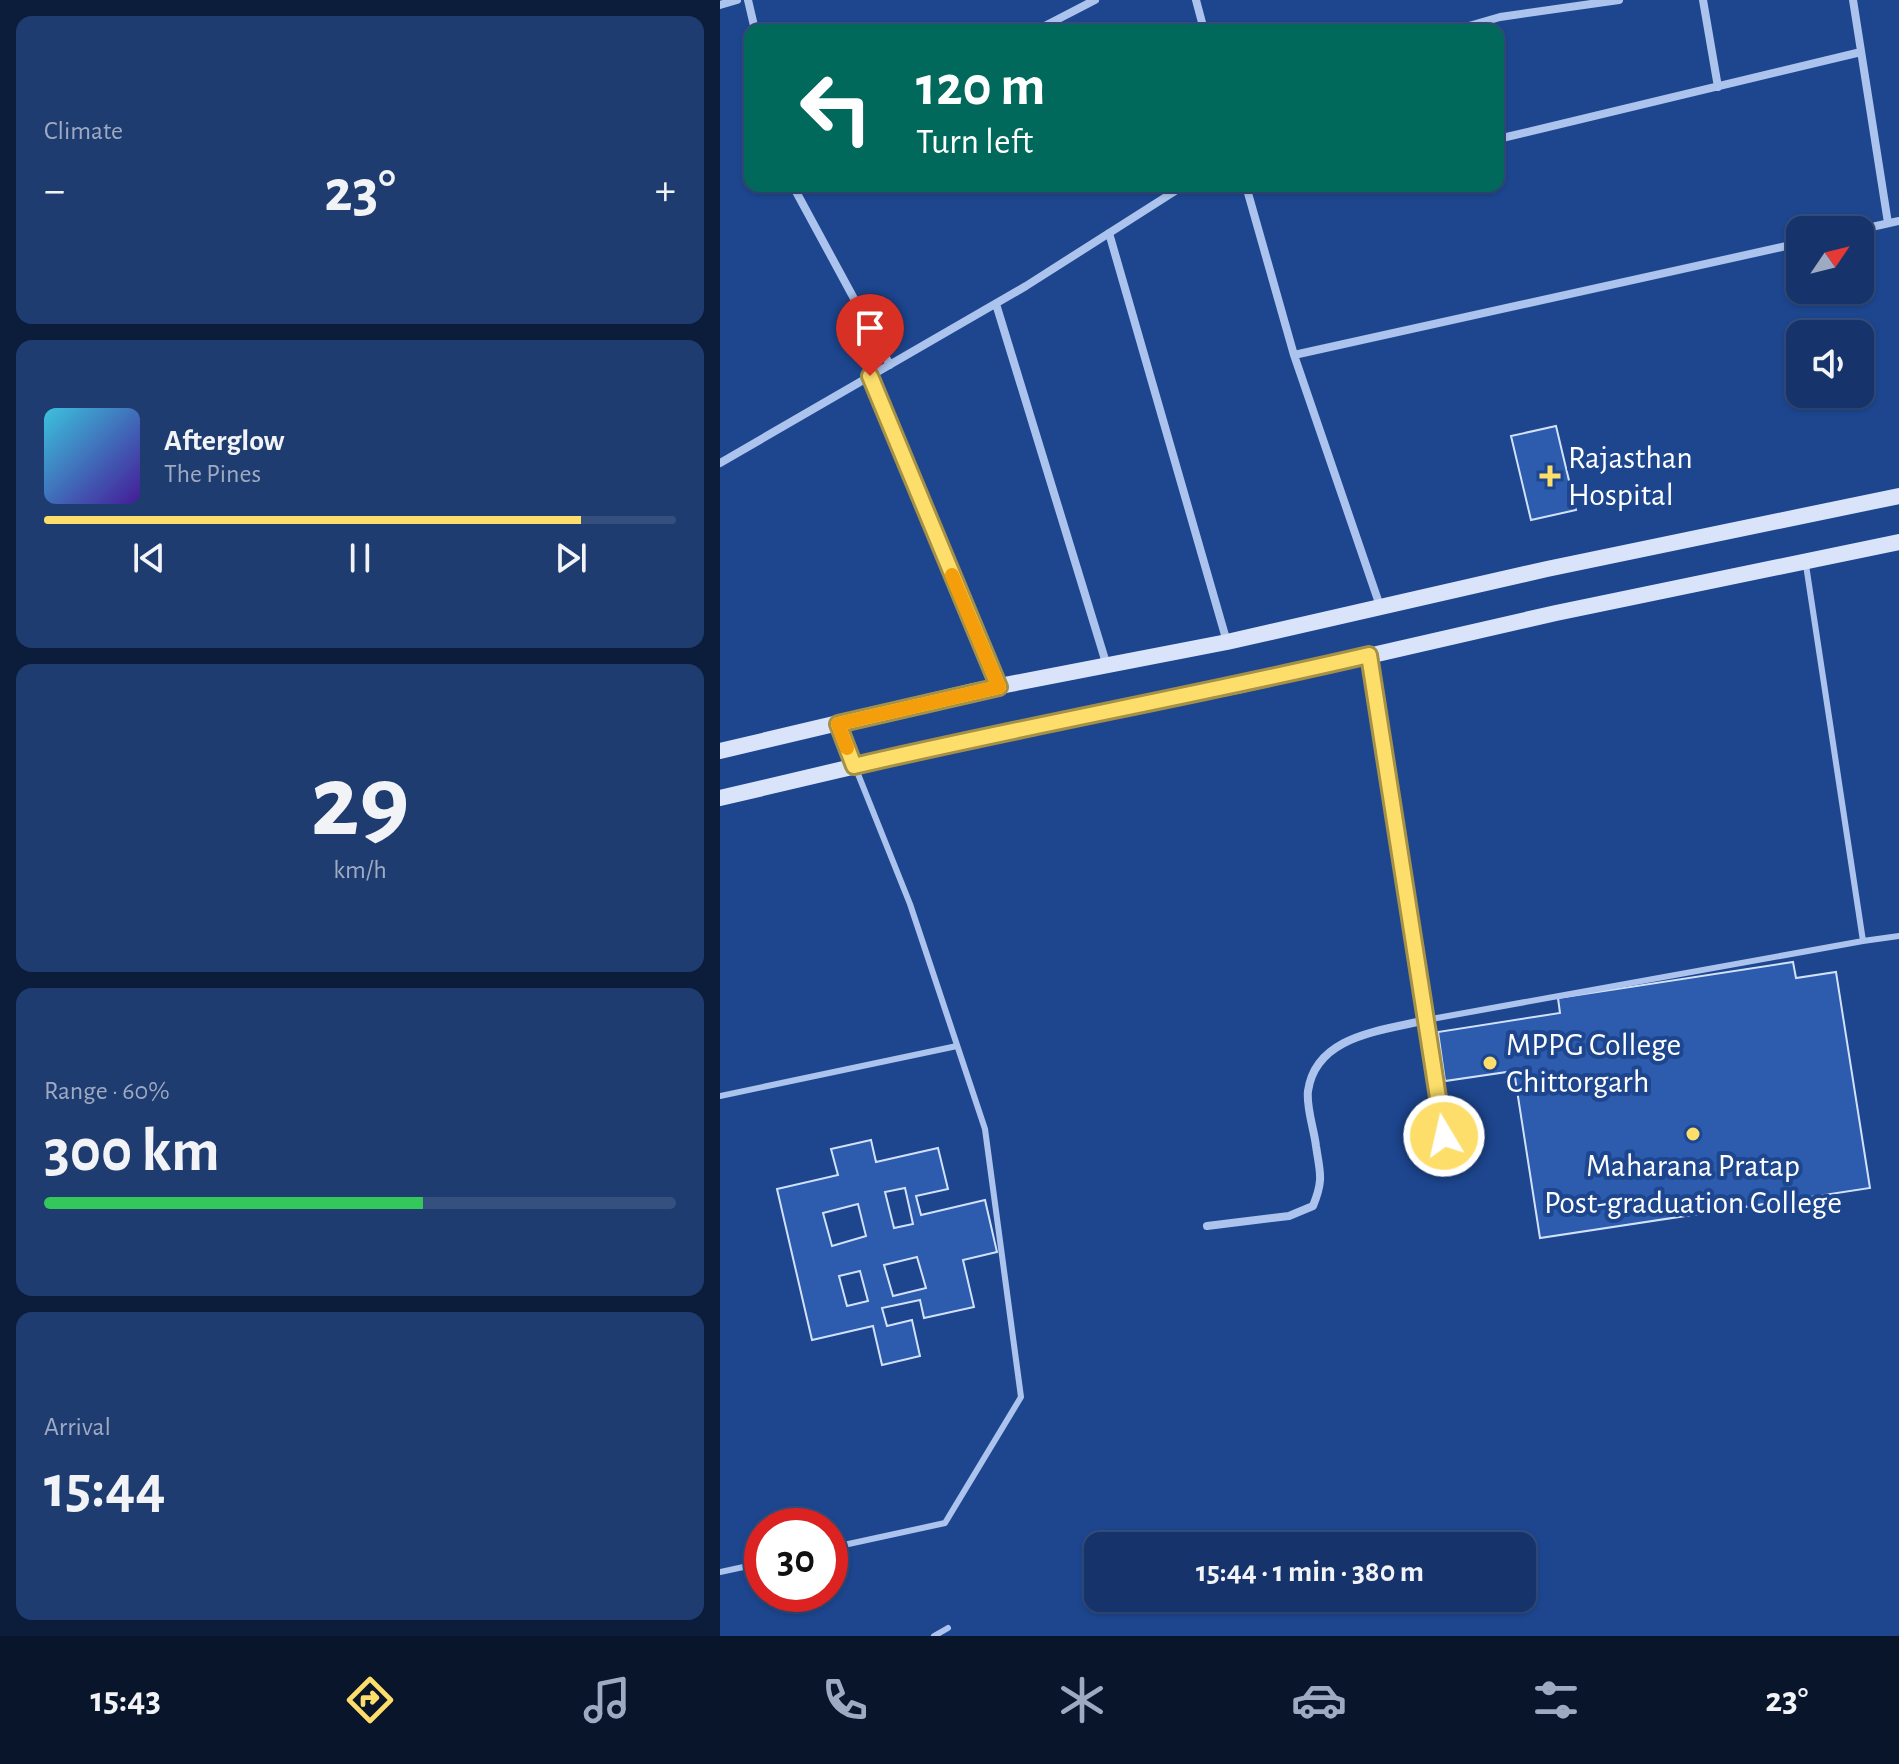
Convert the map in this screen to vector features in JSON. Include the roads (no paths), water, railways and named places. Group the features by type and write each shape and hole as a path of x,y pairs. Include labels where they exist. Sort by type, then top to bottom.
{"main road":[{"path":"720,751 999,687 1227,642 1380,606 1899,496"},
{"path":"720,798 984,736 1237,686 1899,542"}],"street":[{"path":"720,5 737,0"},
{"path":"748,0 754,24"},
{"path":"1049,24 1095,0"},
{"path":"1196,0 1202,24"},
{"path":"1476,24 1500,17 1619,0"},
{"path":"1703,0 1718,87"},
{"path":"1853,0 1888,223"},
{"path":"1504,138 1861,52"},
{"path":"796,192 890,365"},
{"path":"720,463 996,304 1174,192"},
{"path":"1248,192 1294,355 1380,606"},
{"path":"1874,226 1899,221"},
{"path":"1109,233 1227,642"},
{"path":"1294,355 1786,246"},
{"path":"996,304 1107,666"},
{"path":"870,376 999,687"},
{"path":"1369,655 1449,1165"},
{"path":"1207,1226 1289,1216 1313,1206 1322,1183 1308,1094 1313,1072 1326,1054 1344,1042 1426,1020"}],"lane":[{"path":"1806,560 1863,941"},
{"path":"838,724 910,904 985,1129 1021,1397 945,1523 848,1544"},
{"path":"1426,1020 1899,936"},
{"path":"720,1096 957,1046"},
{"path":"720,1572 744,1567"},
{"path":"934,1636 948,1628"}],"place":[{"name":"Rajasthan Hospital","path":"1550,476"},
{"name":"MPPG College Chittorgarh","path":"1490,1063"},
{"name":"Maharana Pratap Post-graduation College","path":"1693,1134"}]}
